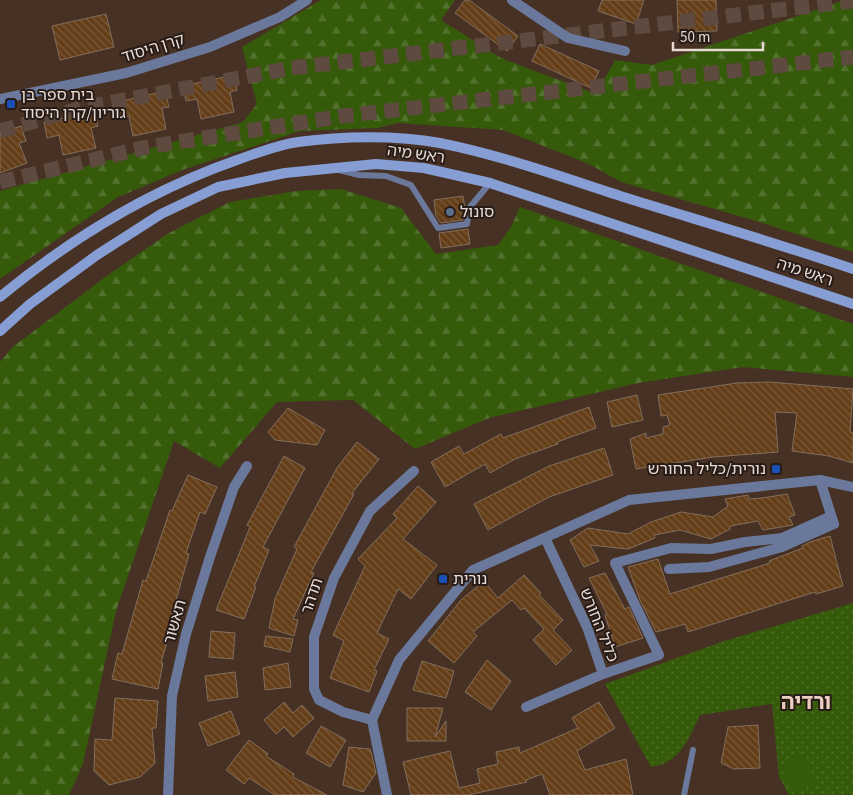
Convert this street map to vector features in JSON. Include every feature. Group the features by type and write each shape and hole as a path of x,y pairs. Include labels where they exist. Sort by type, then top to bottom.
{"street":[{"name":"קרן היסוד","path":"0,99 126,73 200,50 280,17 306,0"},
{"path":"512,0 568,38 625,51"},
{"name":"ראש מיה","path":"0,297 22,278 106,220 200,172 264,150 298,142 396,138 431,142 503,159 853,269"},
{"name":"ראש מיה","path":"0,331 30,304 97,255 160,214 218,187 285,173 376,164 424,168 490,183 853,304"},
{"name":"תאשור","path":"168,795 172,696 180,661 213,548 234,487 248,466"},
{"name":"תדהר","path":"372,720 343,712 319,700 314,689 314,637 334,578 370,511 414,471"},
{"path":"387,795 372,720 399,660 473,570 629,500 820,480 853,487"},
{"path":"669,569 709,567 782,547 834,524 820,480"},
{"path":"603,674 659,655 616,563 671,548 711,549 745,542 782,538 831,516"},
{"name":"כליל החורש","path":"526,707 603,674 587,626 546,538"}],"lane":[{"path":"330,168 360,176 386,176 411,185 438,228 467,224 470,207 490,183"},
{"path":"684,795 693,750"}],"green space":[{"path":"321,0 455,0 441,20 501,58 596,94 615,60 652,65 845,0 853,0 853,252 753,220 621,182 589,164 503,130 398,123 377,128 300,131 185,169 118,197 0,279 0,191 243,122 257,104 242,47"},
{"path":"341,189 401,208 436,254 498,245 511,227 520,207 853,324 853,377 743,367 638,383 489,418 415,449 353,400 277,402 220,468 174,441 116,611 83,764 69,795 0,795 0,362 14,346 108,275 169,233 230,202 296,191"},
{"path":"853,603 853,795 789,795 779,777 772,704 700,715 682,749 669,761 651,767 605,684 721,642"},
{"path":"800,753 817,781 796,793 779,766"}],"building":[{"path":"465,0 469,0 518,36 507,51 455,13"},
{"path":"602,0 644,0 636,24 598,11"},
{"path":"677,0 716,0 717,31 678,32"},
{"path":"106,14 114,47 60,60 52,26"},
{"path":"540,44 599,71 591,88 532,61"},
{"path":"234,75 237,90 230,92 234,112 201,119 197,99 186,101 183,86"},
{"path":"165,91 169,107 162,108 166,129 133,136 129,116 118,118 114,103"},
{"path":"95,111 98,126 91,128 96,148 63,155 59,135 47,138 44,122"},
{"path":"21,126 26,141 19,143 27,163 0,173 0,133"},
{"path":"463,196 465,209 463,220 441,223 436,216 434,200"},
{"path":"468,229 470,244 441,248 439,233"},
{"path":"770,382 853,389 850,432 853,433 853,463 829,456 792,451 797,413 775,412 778,452 713,457 636,469 630,439 646,433 646,438 663,434 663,427 670,425 667,415 661,416 658,395 737,383"},
{"path":"637,395 643,420 612,427 607,402"},
{"path":"589,407 596,428 515,459 490,473 485,464 445,487 431,462 459,446 464,454 501,434 503,438"},
{"path":"288,408 325,430 317,445 275,440 268,432"},
{"path":"357,442 379,459 352,493 354,494 311,572 314,573 293,619 298,620 294,636 269,628 275,599 297,549 294,547 337,468"},
{"path":"604,448 613,475 549,497 488,530 474,504 549,466"},
{"path":"284,456 305,468 263,547 269,550 244,619 216,610 250,527 247,525"},
{"path":"188,475 217,487 205,514 200,512 186,553 189,554 169,625 172,626 161,662 163,663 158,689 112,679 118,653 122,654 143,580 146,581 170,510 172,511"},
{"path":"418,486 436,502 403,539 437,565 411,599 398,589 377,633 389,639 374,670 377,671 369,692 330,678 344,641 333,635 365,566 358,559 397,518 393,514"},
{"path":"787,494 795,515 789,517 793,525 763,530 758,521 730,526 730,529 711,539 680,530 654,535 655,538 628,549 590,545 599,561 584,567 570,540 588,528 628,534 651,522 681,512 713,517 728,506 725,499 748,495 749,499"},
{"path":"830,536 843,586 816,594 815,592 688,632 685,624 656,632 640,600 628,567 658,559 670,594 770,563 769,561 803,548 802,546 810,542"},
{"path":"605,573 625,609 629,607 643,638 615,647 605,615 607,614 589,578"},
{"path":"524,575 541,593 539,595 563,620 553,630 572,650 556,665 533,640 544,629 524,608 521,610 512,600 473,632 477,636 454,663 428,641 461,600 484,581 498,598"},
{"path":"211,631 235,633 233,659 209,657"},
{"path":"266,636 293,639 290,652 264,646"},
{"path":"487,660 511,681 491,710 465,692"},
{"path":"422,661 454,671 446,698 413,690"},
{"path":"288,663 291,687 265,690 263,668"},
{"path":"235,672 238,697 208,701 205,676"},
{"path":"115,698 158,701 156,728 152,728 155,763 140,777 109,785 94,771 95,739 112,740"},
{"path":"284,702 293,713 302,705 314,718 293,737 284,727 276,734 264,720"},
{"path":"599,702 615,728 577,751 585,770 626,759 633,795 550,795 542,774 526,780 527,782 468,795 411,795 403,762 450,751 459,788 480,783 477,769 498,764 496,752 519,747 520,753 578,728 572,718"},
{"path":"407,708 443,708 435,737 446,721 446,741 407,741"},
{"path":"231,711 240,734 208,746 199,723"},
{"path":"758,725 760,768 734,769 721,763 728,727"},
{"path":"321,726 346,740 330,767 306,753"},
{"path":"249,740 268,754 266,756 294,774 293,777 327,795 275,795 249,778 244,784 226,770"},
{"path":"349,747 370,749 376,773 363,792 343,785"}],"tunnel":[{"path":"0,131 82,108 291,68 853,1"},
{"path":"0,182 147,147 343,116 853,57"}],"place":[{"name":"בית ספר בן גוריון/קרן היסוד","path":"11,104"},
{"name":"סונול","path":"450,212"},
{"name":"נורית/כליל החורש","path":"776,469"},
{"name":"נורית","path":"443,579"}],"district":[{"name":"ורדיה","path":"806,702"}]}
